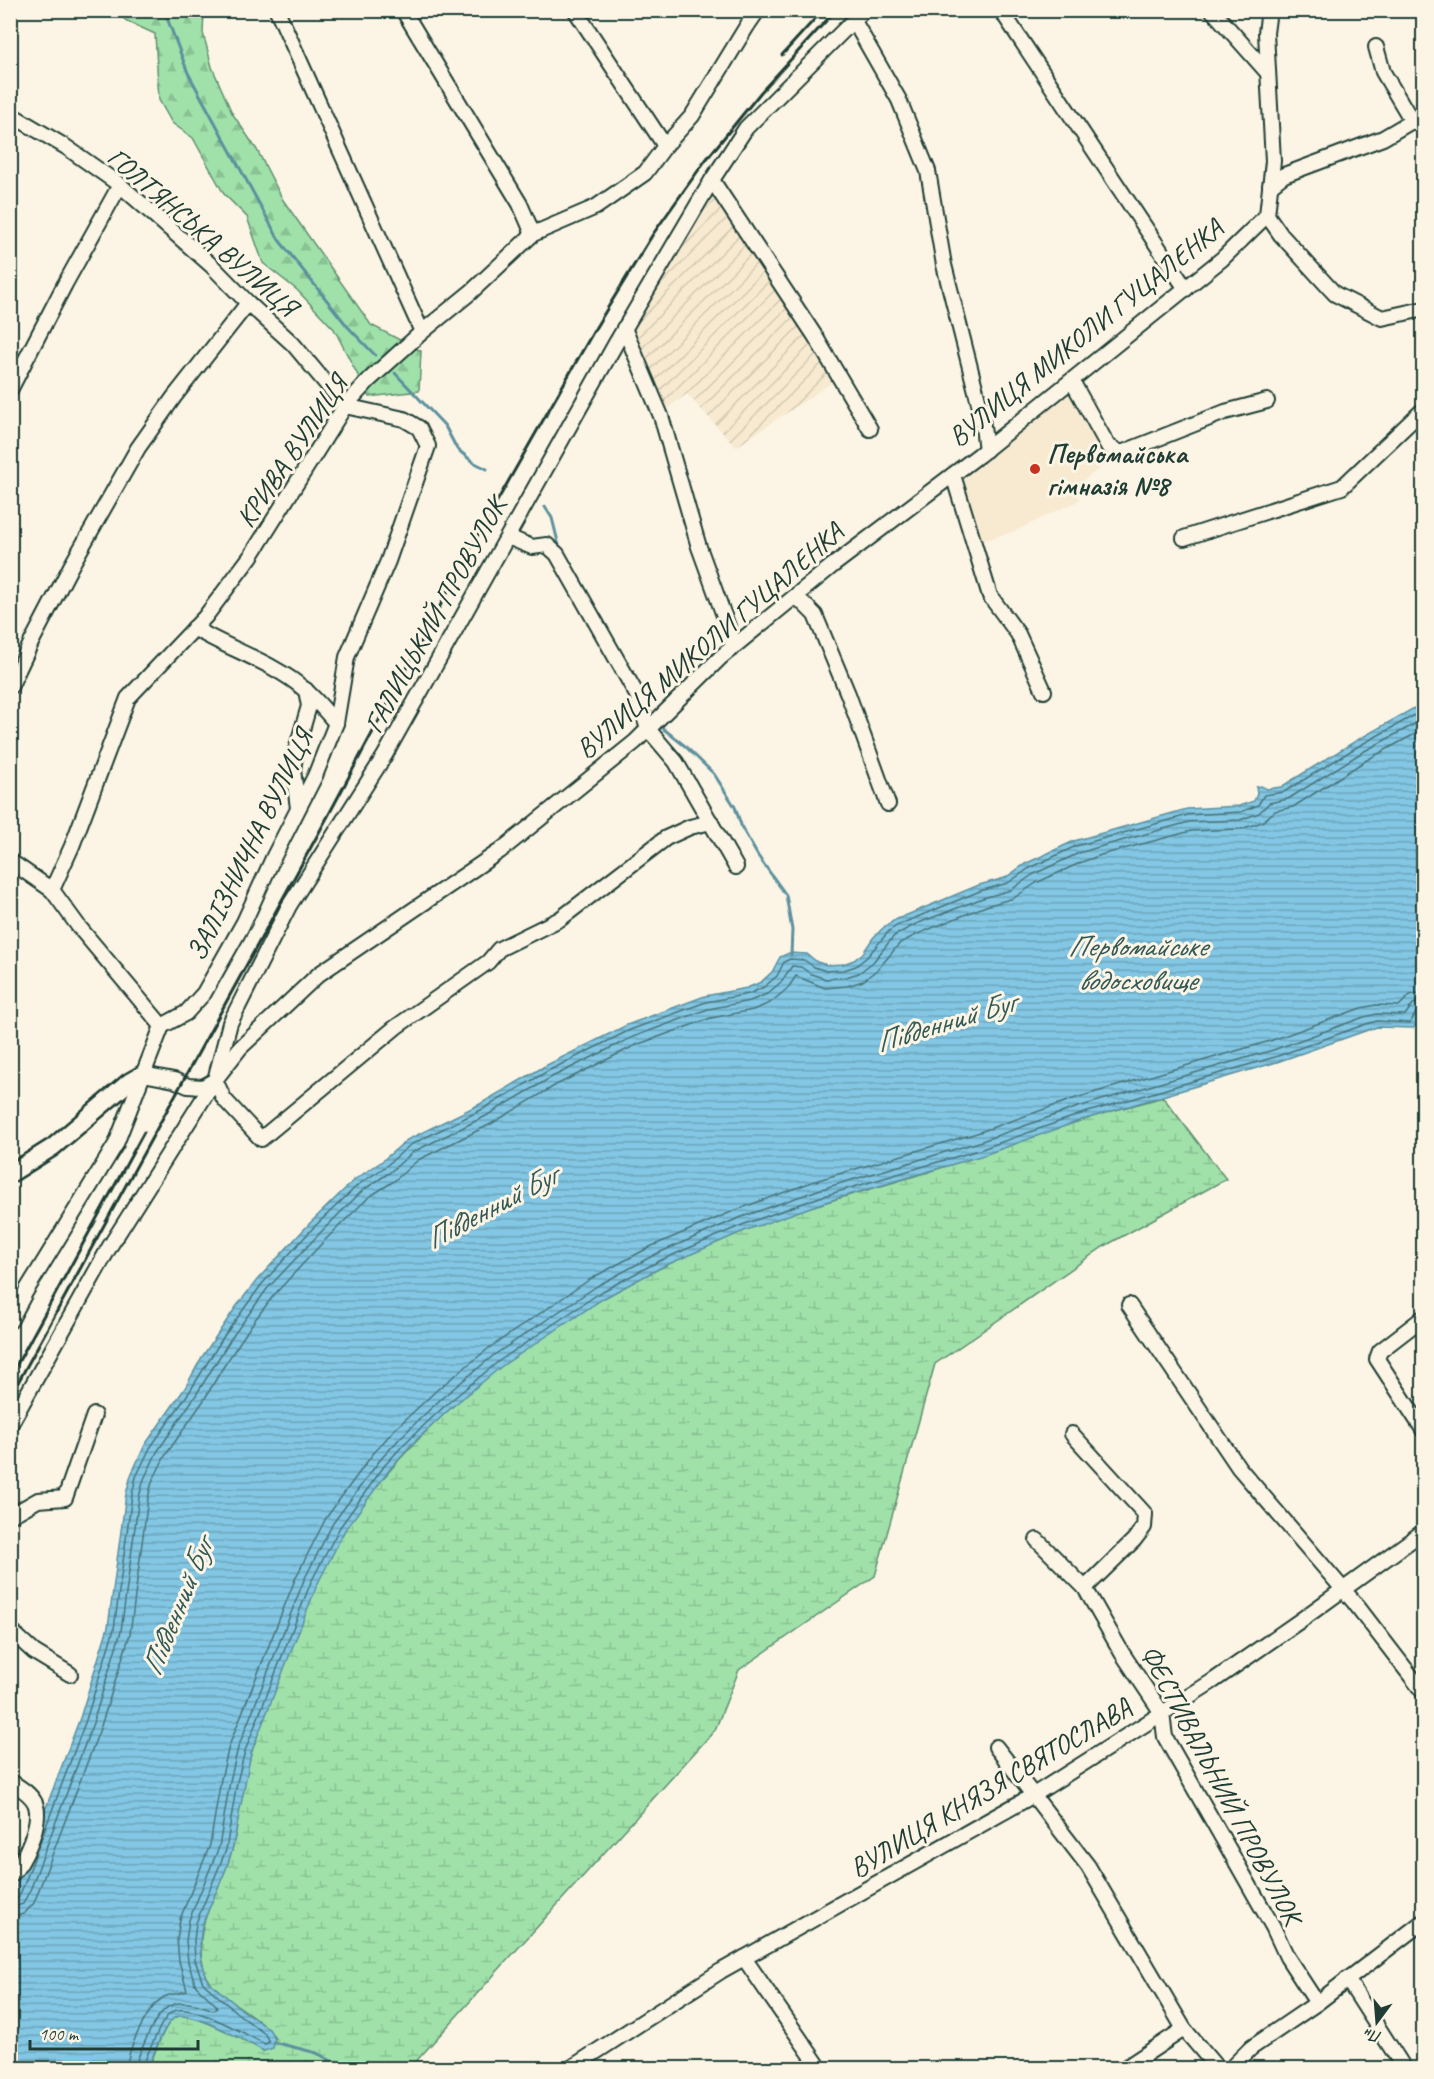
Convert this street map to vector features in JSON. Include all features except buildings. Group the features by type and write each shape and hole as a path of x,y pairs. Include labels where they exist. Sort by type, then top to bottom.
{"street":[{"path":"278,10 422,332"},
{"path":"403,10 520,204 533,234"},
{"path":"575,10 665,146"},
{"name":"КРИВА ВУЛИЦЯ","path":"52,890 72,846 128,698 205,616 251,556 345,406 369,380 471,292 533,234 596,207 645,173 692,116 758,10"},
{"name":"ГАЛИЦЬКИЙ ПРОВУЛОК","path":"215,1080 230,1023 289,906 385,755 624,328 712,180 747,128 864,10"},
{"path":"1001,10 1186,289"},
{"path":"1212,10 1268,73"},
{"path":"1269,10 1266,33 1273,161 1267,215 1281,235 1335,294 1382,318 1419,310 1424,311"},
{"path":"854,21 899,100 928,171 944,265 981,411 986,450"},
{"path":"1270,186 1284,176 1418,123 1383,72 1376,47"},
{"name":"ГОЛТЯНСЬКА ВУЛИЦЯ","path":"10,114 66,147 120,185 212,266 293,344 345,406"},
{"path":"712,180 814,336 870,429"},
{"path":"10,390 120,185"},
{"name":"ВУЛИЦЯ МИКОЛИ ГУЦАЛЕНКА","path":"215,1080 240,1048 319,974 500,851 648,729 733,648 832,566 986,450 1186,289 1222,259 1267,215"},
{"path":"10,687 71,566 138,448 174,397 248,303"},
{"path":"624,328 661,416 699,547 731,635 733,648"},
{"path":"1072,381 1108,446 1121,453 1225,412 1268,401"},
{"name":"ЗАЛІЗНИЧНА ВУЛИЦЯ","path":"162,1026 186,1013 204,993 244,922 315,776 336,723 347,657 388,561 428,446 419,428 404,419 345,406"},
{"path":"1184,538 1342,487 1424,409"},
{"path":"953,475 990,596 1018,634 1044,691"},
{"path":"508,537 532,546 548,545 557,554 637,695 648,729 676,762 736,867"},
{"path":"796,596 815,615 848,694 888,804"},
{"path":"194,628 215,641 270,667 306,690 336,723"},
{"path":"298,808 293,770 296,750 309,706 306,690"},
{"path":"215,1080 224,1099 261,1140 396,1027 488,962 498,949 560,919 666,838 690,827 711,822"},
{"path":"10,861 52,890 79,927 162,1026 116,1144 10,1321"},
{"path":"10,1174 52,1147 129,1082 143,1074 174,1080 188,1086 203,1087 215,1080"},
{"path":"10,1425 110,1246 215,1080"},
{"path":"1128,1305 1239,1468 1344,1590 1424,1693"},
{"path":"1424,1317 1380,1351 1377,1359 1424,1431"},
{"path":"10,1516 38,1500 65,1498 94,1415"},
{"path":"1072,1434 1144,1514 1144,1527 1134,1540 1085,1588"},
{"name":"ВУЛИЦЯ КНЯЗЯ СВЯТОСЛАВА","path":"580,2066 721,1971 1032,1796 1213,1681 1424,1531"},
{"name":"ФЕСТИВАЛЬНИЙ ПРОВУЛОК","path":"1037,1540 1085,1588 1122,1653 1161,1713 1165,1737 1273,1927 1287,1957 1317,2003"},
{"path":"10,1630 34,1652 70,1674"},
{"path":"996,1747 1088,1866 1185,2029 1217,2068"},
{"path":"10,1781 23,1789 34,1801 38,1814 27,1853 17,1870 10,1876"},
{"path":"1231,2068 1251,2048 1317,2003 1424,1921"},
{"path":"744,1958 820,2068"},
{"path":"1347,1979 1404,2068"},
{"path":"1125,2068 1185,2029"}],"shaded area":[{"path":"714,197 840,377 736,447 687,394 665,410 632,327"},
{"name":"Первомайська гімназія №8","path":"1066,392 1072,395 1097,435 1107,463 1073,488 1080,499 1076,502 1015,531 982,541 963,475"}],"green space":[{"path":"114,11 204,11 203,33 212,67 232,113 257,150 283,200 371,325 421,351 419,391 369,397 334,329 297,290 263,263 247,217 224,194 193,138 172,123 159,100 155,34 127,21"},
{"path":"1163,1097 1226,1179 1103,1247 935,1364 875,1576 739,1670 715,1730 410,2068 149,2068 166,2028 174,2018 181,2016 204,2021 264,2051 275,2039 260,2022 210,1982 202,1958 202,1932 209,1908 231,1854 244,1784 261,1723 323,1571 346,1528 383,1478 426,1432 472,1389 522,1351 575,1316 630,1284 686,1256 789,1214 931,1171 1093,1117"}],"water":[{"name":"Первомайське водосховище","path":"1423,703 1424,1009 1417,1025 1413,1028 1377,1027 1277,1062 1082,1120 984,1155 822,1203 744,1231 662,1267 604,1298 502,1366 452,1407 410,1446 345,1530 317,1585 251,1753 232,1851 202,1925 201,1959 208,1981 269,2029 275,2039 273,2048 264,2051 204,2021 181,2016 174,2018 166,2028 148,2068 11,2068 11,1900 80,1718 108,1627 126,1494 131,1475 145,1445 185,1388 202,1357 236,1307 257,1280 309,1224 354,1180 381,1162 407,1140 480,1104 545,1066 627,1025 705,996 747,988 761,982 772,972 780,957 789,953 807,954 817,962 827,965 843,964 854,960 863,953 885,926 895,920 979,885 1005,878 1025,864 1074,841 1187,809 1239,806 1254,801 1257,794 1256,787 1261,786 1267,789 1281,787"}],"waterway":[{"path":"164,10 188,73 279,240 348,327 375,355"},
{"path":"1419,10 1424,23"},
{"path":"395,373 445,426 457,449 473,462 487,469"},
{"path":"545,507 552,518 560,550"},
{"path":"599,615 615,643"},
{"path":"645,699 650,709"},
{"path":"660,726 714,774 735,807 742,828 758,856 786,895 792,930 791,955"},
{"path":"273,2042 317,2053 344,2068"}],"railway":[{"path":"782,55 823,10"},
{"path":"10,1397 328,816 479,533 596,327 653,234 705,161 761,92 836,10"},
{"path":"10,1377 144,1132"}],"place":[{"name":"Первомайська гімназія №8","path":"1035,469"}],"water label":[{"name":"Південний Буг","path":"945,1022"},
{"name":"Південний Буг","path":"491,1207"},
{"name":"Південний Буг","path":"177,1607"}]}
